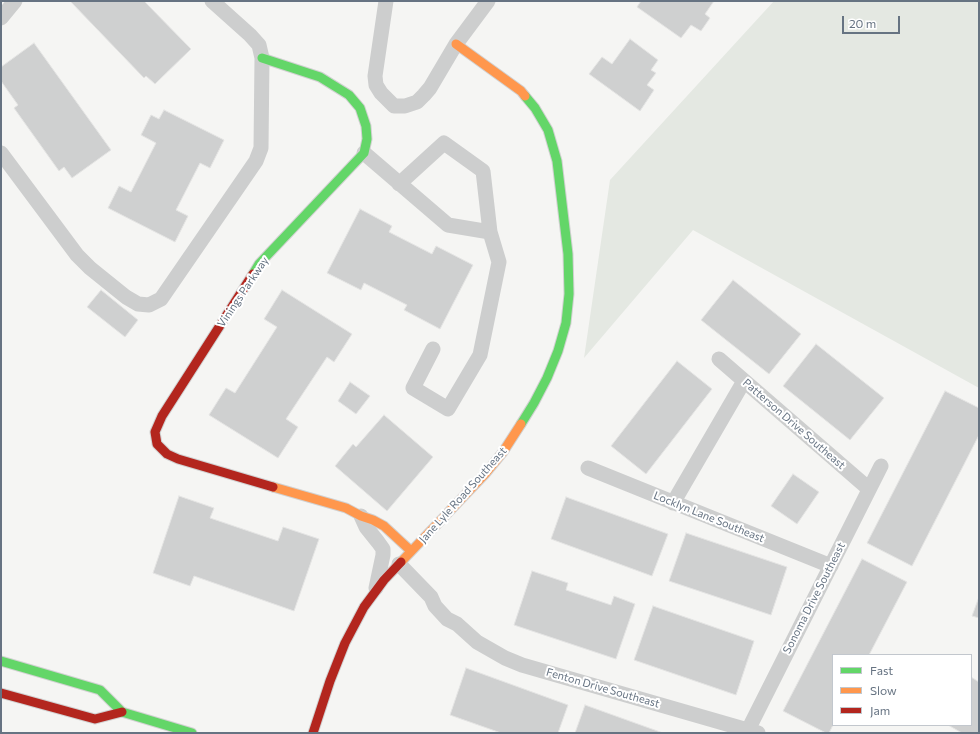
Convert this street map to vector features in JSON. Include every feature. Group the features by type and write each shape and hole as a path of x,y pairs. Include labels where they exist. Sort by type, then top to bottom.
{"street":[{"path":"1,18 15,1"},
{"path":"1,154 77,255 104,280 126,297 138,304 149,305 161,299 256,161 261,148 262,58 259,45 212,1"},
{"path":"386,1 375,76 376,85 381,93 394,106 417,102 424,95 430,88 456,44 488,1"},
{"name":"Jane Lyle Road Southeast","path":"313,733 330,681 345,643 364,607 399,564 503,452 520,428 547,378 558,351 566,323 569,294 568,254 557,161 548,130 535,108 520,91 456,44"},
{"path":"262,58 320,77 349,96 360,108 366,126 368,139 364,153 448,225 490,232"},
{"path":"399,184 444,143 483,171 490,232 499,262 480,355 448,409 413,388 433,349"},
{"name":"Vinings Parkway","path":"364,153 259,264 162,416 155,432 157,444 167,454 178,459 346,508 384,526 411,551"},
{"name":"Patterson Drive Southeast","path":"719,359 869,490"},
{"path":"673,503 744,381"},
{"name":"Sonoma Drive Southeast","path":"753,732 831,566 881,466"},
{"name":"Locklyn Lane Southeast","path":"588,468 831,566"},
{"path":"361,516 366,527 383,549 375,592"},
{"name":"Fenton Drive Southeast","path":"399,564 431,597 435,606 446,618 457,624 477,642 489,650 522,665 753,732"},
{"path":"1,661 100,690 122,712 192,733"},
{"path":"1,693 95,719 122,712"}],"shaded area":[{"path":"774,1 979,1 979,388 693,230 584,358 610,180"}],"building":[{"path":"70,1 144,1 191,49 155,84 146,76 144,78"},
{"path":"641,1 714,1 705,14 710,18 701,31 691,25 681,38 637,7"},
{"path":"630,39 658,60 651,70 656,73 647,85 654,90 640,111 589,74 602,57 612,64"},
{"path":"34,43 111,150 72,178 64,167 59,171 14,108 18,105 1,81 1,67"},
{"path":"164,110 224,140 210,168 200,163 176,210 188,216 175,242 108,208 119,186 131,192 156,143 141,135 151,115 159,119"},
{"path":"360,209 392,226 389,232 432,254 436,246 473,265 440,329 404,310 407,305 364,283 361,290 327,273"},
{"path":"733,280 801,334 769,374 701,320"},
{"path":"101,290 138,320 125,337 87,307"},
{"path":"282,290 352,334 334,362 327,357 286,419 298,427 278,458 209,415 226,388 235,393 277,327 264,319"},
{"path":"816,344 884,398 850,440 783,386"},
{"path":"677,361 712,389 646,474 611,446"},
{"path":"350,382 370,396 356,414 338,401"},
{"path":"945,391 979,408 979,435 912,566 867,543"},
{"path":"384,415 433,457 387,511 335,466 353,444 356,447"},
{"path":"793,474 819,492 797,524 771,506"},
{"path":"179,496 214,508 210,518 278,541 283,527 319,539 294,611 194,576 190,586 153,573"},
{"path":"566,497 668,534 652,576 551,539"},
{"path":"686,533 787,567 771,615 669,581"},
{"path":"862,559 907,582 870,654 832,654 832,726 829,733 826,733 783,711"},
{"path":"532,571 568,583 566,590 611,605 614,596 635,604 616,659 514,625"},
{"path":"979,597 979,618 972,616"},
{"path":"653,606 754,641 736,695 634,660"},
{"path":"466,668 568,705 558,733 501,733 450,715"},
{"path":"972,678 979,682 979,733 962,733 950,726 972,726"},
{"path":"585,705 663,733 575,733"}],"traffic: fast":[{"path":"253,274 259,264 364,153 367,139 366,126 360,108 349,95 320,77 262,58"},
{"path":"521,424 547,378 558,351 566,323 569,294 568,254 557,161 548,130 535,108 525,96"},
{"path":"1,661 100,690 122,712 192,733"}],"traffic: slow":[{"path":"456,44 521,91 525,96"},
{"path":"401,562 485,474 503,452 521,424"},
{"path":"273,487 346,508 361,516 373,520 384,526 411,551"}],"traffic: jam":[{"path":"253,274 162,416 155,432 157,444 167,454 178,459 273,487"},
{"path":"313,733 330,681 345,643 364,607 384,580 401,562"},
{"path":"1,693 95,719 122,712"}]}
